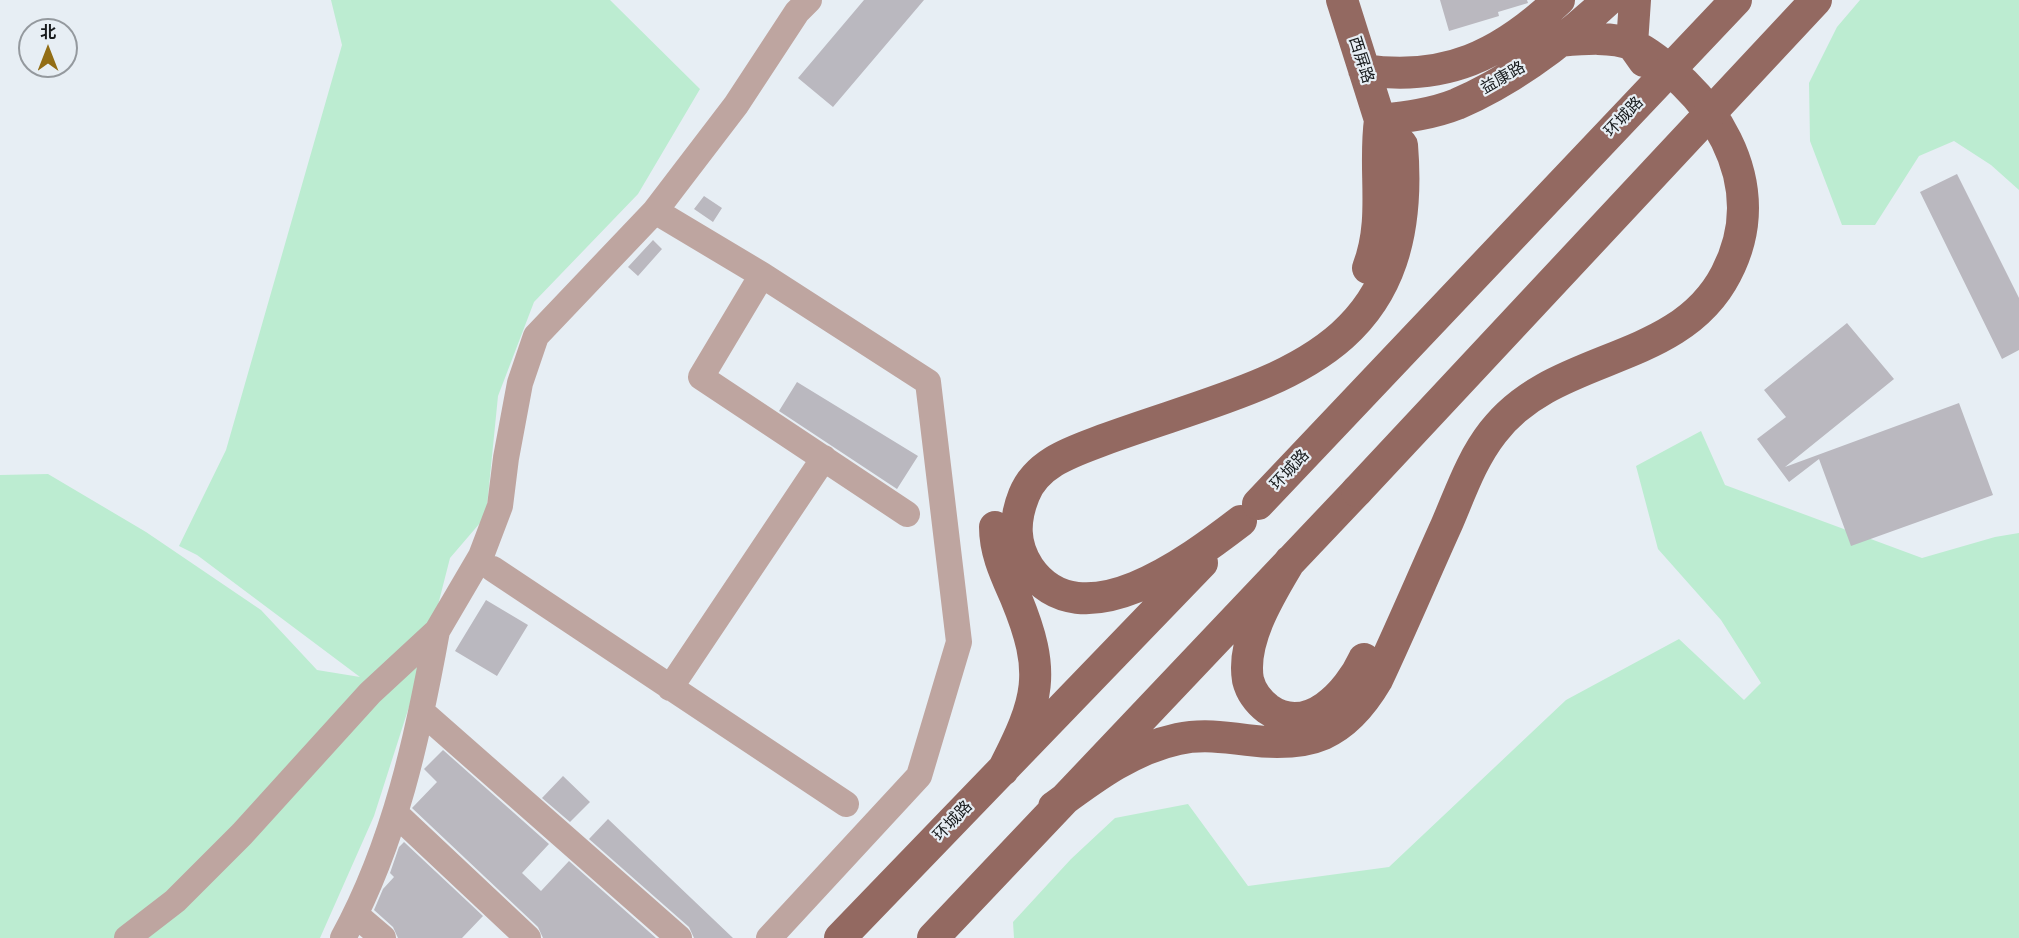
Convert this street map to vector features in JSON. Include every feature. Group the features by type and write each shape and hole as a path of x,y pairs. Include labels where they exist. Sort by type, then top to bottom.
{"main road":[{"name":"西屏路","path":"1342,0 1380,120"},
{"name":"益康路","path":"1364,70 1413,73 1462,64 1508,41 1559,0"},
{"name":"益康路","path":"1380,120 1426,114 1456,104 1510,75 1560,41 1608,0"},
{"path":"1290,561 1257,628 1248,660 1248,678 1255,696 1264,706 1279,715 1295,718 1309,715 1328,706 1352,682 1449,465 1466,435 1491,403 1537,367 1658,316 1681,300 1699,279 1713,255 1720,229 1722,201 1717,173 1701,136 1632,44 1635,0"},
{"name":"环城路","path":"840,938 1250,513 1736,0"},
{"path":"933,938 1357,491 1816,0"},
{"path":"1046,817 1119,762 1167,742 1206,736 1294,742 1320,736 1342,724 1360,706 1377,680 1468,474 1500,424 1527,399 1549,384 1669,334 1695,315 1716,291 1732,261 1741,229 1742,192 1734,158 1718,126 1696,96 1671,72 1632,44 1593,40 1560,41"},
{"path":"1250,513 1185,560 1140,585 1110,597 1089,600 1065,596 1041,582 1025,563 1016,536 1017,518 1026,490 1038,474 1054,461 1089,445 1263,384 1312,357 1357,320 1385,280 1394,255 1402,219 1402,145 1380,120"},
{"path":"997,775 1028,717 1036,674 1031,636 996,544 997,514 1012,474 1030,453 1050,440 1093,422 1263,362 1301,340 1339,310 1366,271 1376,241 1380,200 1376,148 1380,120"}],"street":[{"path":"127,938 175,901 234,843 370,693 437,631 481,556 500,506 520,383 536,336 655,211 736,105 797,12 809,0"},
{"path":"655,211 762,275 928,382 959,642 919,776 769,938"},
{"path":"762,275 701,377 907,514"},
{"path":"670,688 824,458"},
{"path":"494,569 846,804"},
{"path":"343,938 356,915 396,813 423,712 437,631"},
{"path":"423,712 680,938"},
{"path":"396,813 528,938"},
{"path":"356,915 383,938"}],"green space":[{"path":"331,0 610,0 700,89 638,194 534,302 498,396 486,516 450,558 424,660 374,816 320,938 0,938 0,475 48,474 146,532 261,610 317,670 360,677 197,555 179,546 226,450 342,45"},
{"path":"1860,0 2019,0 2019,190 1991,165 1954,141 1919,156 1875,225 1842,225 1810,141 1809,83 1837,27"},
{"path":"1701,431 1725,485 1922,558 1995,537 2019,533 2019,938 1014,938 1013,922 1071,859 1115,818 1188,804 1248,886 1389,867 1566,700 1679,639 1744,700 1761,683 1721,620 1658,549 1636,466"}],"building":[{"path":"864,0 924,0 833,107 798,78"},
{"path":"1440,0 1527,0 1528,3 1498,12 1499,16 1449,31"},
{"path":"1957,174 2019,298 2019,350 2002,359 1920,192"},
{"path":"704,196 722,208 713,222 694,209"},
{"path":"653,240 662,249 638,276 628,267"},
{"path":"1847,323 1894,379 1785,467 1959,403 1993,495 1851,546 1819,459 1789,482 1757,439 1786,417 1764,390"},
{"path":"797,382 918,456 897,489 779,411"},
{"path":"486,600 528,625 497,676 455,651"},
{"path":"443,750 549,844 522,873 541,891 569,861 656,938 543,938 538,927 412,808 437,782 424,769"},
{"path":"563,776 590,802 570,822 542,798"},
{"path":"608,819 733,938 694,938 689,927 589,839"},
{"path":"404,842 483,916 462,938 398,938 393,927 374,910 383,889 394,877 390,873 399,847"}]}
